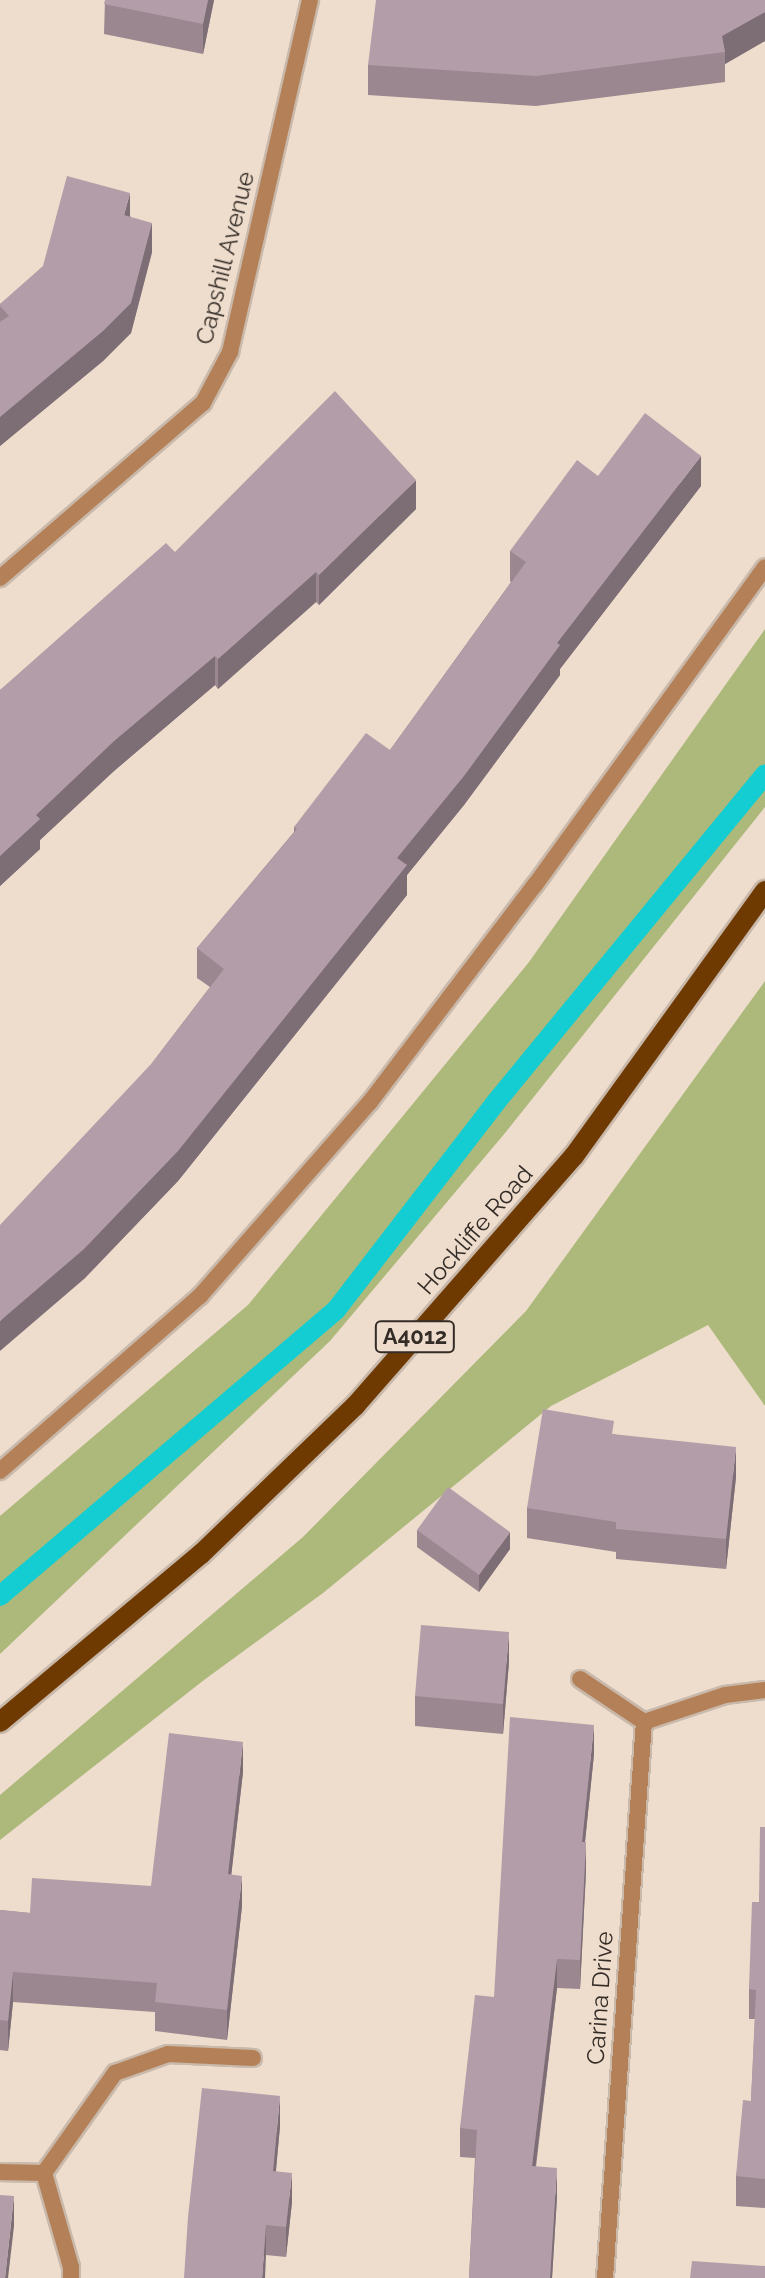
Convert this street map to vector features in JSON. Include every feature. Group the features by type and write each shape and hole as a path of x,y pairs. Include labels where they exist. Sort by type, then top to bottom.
{"main road":[{"name":"Hockliffe Road","path":"0,1722 201,1554 355,1406 574,1156 765,891"}],"street":[{"name":"Capshill Avenue","path":"0,578 203,403 230,352 310,0"},
{"path":"0,1471 200,1296 370,1102 535,885 765,567"},
{"path":"580,1679 644,1722 725,1695 765,1690"},
{"name":"Carina Drive","path":"605,2278 644,1722"},
{"path":"44,2173 115,2073 168,2054 253,2058"},
{"path":"0,2172 44,2173"},
{"path":"44,2173 71,2267 71,2278"}],"green space":[{"path":"765,629 765,807 505,1133 330,1341 0,1654 0,1516 248,1305 529,962"},
{"path":"765,981 765,1406 708,1325 551,1406 323,1593 204,1680 0,1840 0,1795 303,1537 526,1311"}],"building":[{"path":"105,0 208,0 203,24 104,4"},
{"path":"376,0 765,0 765,12 722,36 725,52 536,76 368,65"},
{"path":"67,176 130,193 124,215 152,223 131,303 103,331 0,417 0,322 9,316 0,304 43,266"},
{"path":"335,391 416,480 319,575 316,572 218,659 215,656 114,741 36,815 40,819 0,856 0,690 166,543 175,552"},
{"path":"645,413 701,456 557,643 560,645 464,776 397,858 407,865 178,1151 84,1249 0,1321 0,1225 152,1063 224,969 197,948 297,829 294,827 366,733 390,750 526,562 510,551 577,460 598,476"},
{"path":"543,1409 614,1421 612,1434 736,1447 726,1539 616,1529 616,1522 527,1508"},
{"path":"448,1487 510,1532 479,1575 417,1530"},
{"path":"421,1625 509,1632 503,1704 415,1696"},
{"path":"510,1717 594,1725 582,1842 586,1842 580,1960 557,1959 532,2166 557,2168 550,2278 469,2278 477,2130 460,2128 475,1995 494,1997"},
{"path":"169,1733 243,1742 228,1874 242,1876 227,2010 155,2002 157,1983 13,1972 8,2021 0,2020 0,1910 30,1913 32,1878 151,1886"},
{"path":"760,1827 765,1827 765,2179 736,2176 743,2100 751,2101 756,1990 749,1989 752,1902 759,1902"},
{"path":"202,2088 280,2096 273,2171 292,2173 286,2227 266,2225 262,2278 184,2278"},
{"path":"0,2195 14,2196 5,2278 0,2278"},
{"path":"692,2261 765,2266 765,2278 690,2278"}],"waterway":[{"path":"0,1596 336,1310 496,1102 765,774"}]}
